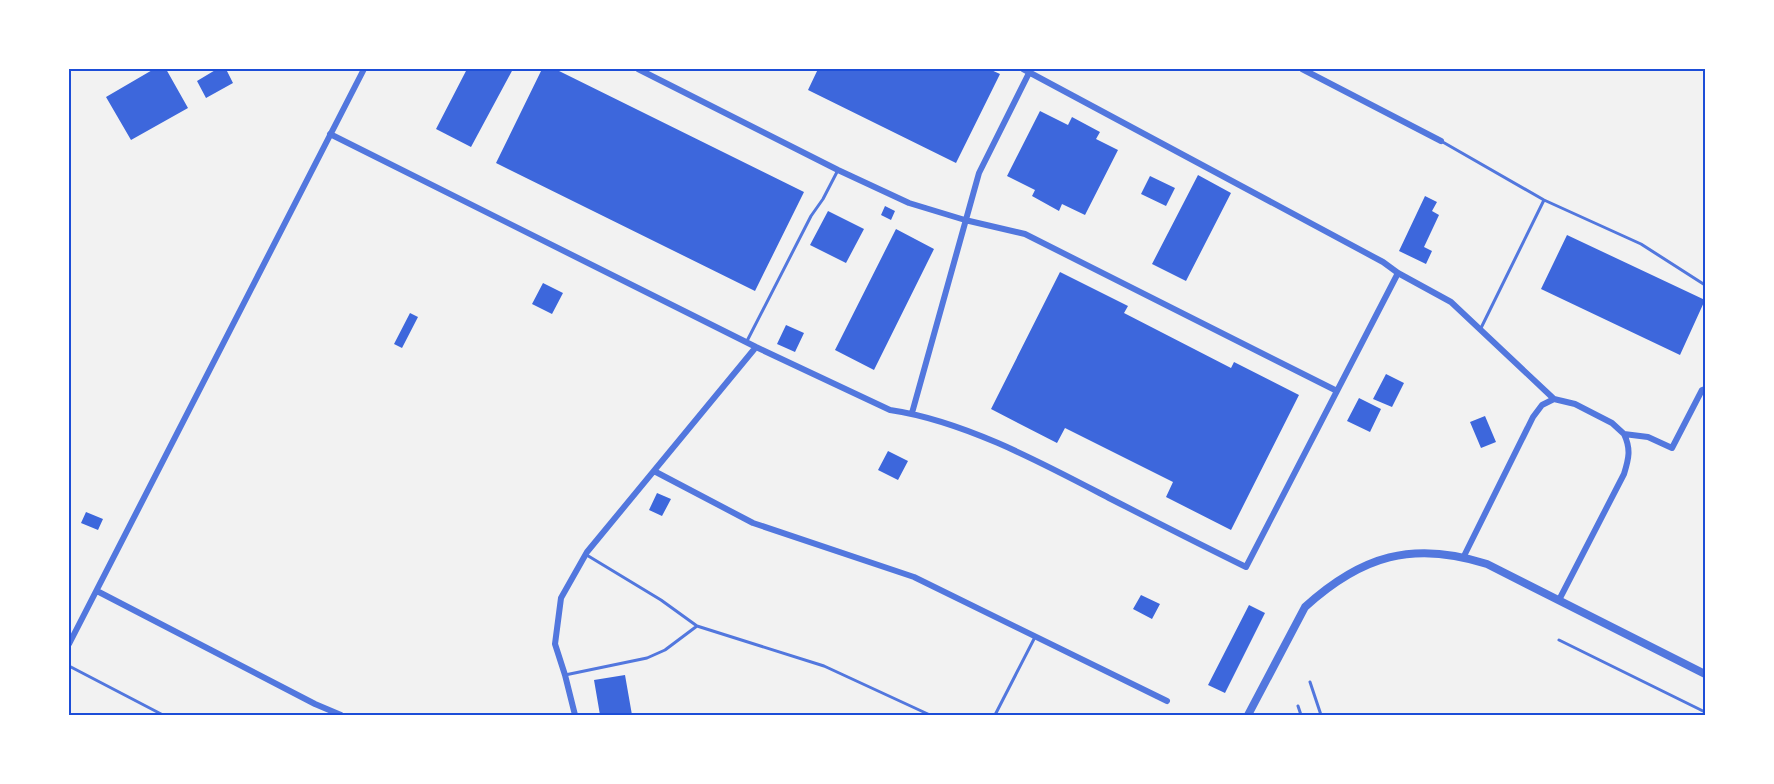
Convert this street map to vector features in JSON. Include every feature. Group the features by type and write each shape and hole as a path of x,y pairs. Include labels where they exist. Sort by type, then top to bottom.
{"street":[{"path":"69,644 363,69"},
{"path":"638,69 838,170 909,203 965,220 1025,234 1337,391"},
{"path":"1302,69 1441,141"},
{"path":"912,413 979,172 1026,71 1383,262 1450,302 1554,399 1575,404 1612,423 1624,434 1629,444 1630,457 1624,474 1559,600"},
{"path":"330,134 756,347 890,410 937,420 1029,456 1246,567 1398,273"},
{"path":"574,715 555,644 561,598 585,554 756,347"},
{"path":"1624,434 1648,437 1672,448 1702,390 1705,389"},
{"path":"1464,556 1533,417 1542,405 1554,399"},
{"path":"654,471 753,522 915,577 1167,701"},
{"path":"1248,715 1305,607 1320,592 1342,577 1369,562 1396,555 1425,553 1464,556 1487,564 1705,674"},
{"path":"97,591 315,704 341,715"}],"lane":[{"path":"1441,141 1544,200 1641,244 1705,285"},
{"path":"746,342 811,216 824,199 838,170"},
{"path":"1480,329 1544,200"},
{"path":"585,554 661,600 698,626 824,666 930,715"},
{"path":"565,675 647,658 665,650 698,626"},
{"path":"994,715 1036,636"},
{"path":"1559,640 1705,712"},
{"path":"69,666 163,715"},
{"path":"1310,682 1321,715"},
{"path":"1298,706 1301,715"}],"building":[{"path":"154,69 166,69 188,108 131,140 106,97"},
{"path":"217,69 226,69 233,83 206,98 197,81"},
{"path":"467,69 513,69 471,147 436,129"},
{"path":"542,69 555,69 804,192 755,291 496,163"},
{"path":"818,69 989,69 1000,74 956,163 808,90"},
{"path":"1040,111 1068,125 1072,117 1100,132 1096,139 1118,150 1085,215 1062,204 1059,211 1032,196 1035,190 1007,176"},
{"path":"1198,175 1231,193 1186,281 1152,264"},
{"path":"1150,176 1175,188 1166,206 1141,194"},
{"path":"1425,196 1437,202 1432,211 1439,215 1424,247 1432,251 1426,264 1399,251"},
{"path":"885,206 895,211 891,220 881,215"},
{"path":"828,211 864,229 846,263 810,245"},
{"path":"896,229 934,249 874,370 835,350"},
{"path":"1567,235 1705,300 1680,355 1541,289"},
{"path":"1060,272 1128,306 1124,313 1231,368 1234,362 1299,395 1231,530 1166,497 1173,482 1065,428 1057,443 991,409"},
{"path":"543,283 563,293 552,314 532,304"},
{"path":"410,313 418,317 402,348 394,344"},
{"path":"786,325 804,333 795,352 777,344"},
{"path":"1386,374 1404,383 1392,407 1373,399"},
{"path":"1359,398 1381,409 1370,432 1347,421"},
{"path":"1485,416 1496,442 1481,448 1470,422"},
{"path":"888,451 908,461 898,480 878,470"},
{"path":"657,493 671,499 662,516 649,510"},
{"path":"86,512 103,519 98,530 81,523"},
{"path":"1141,595 1160,604 1152,619 1133,609"},
{"path":"1249,605 1265,613 1225,693 1208,685"},
{"path":"625,675 632,715 600,715 594,680"}]}
